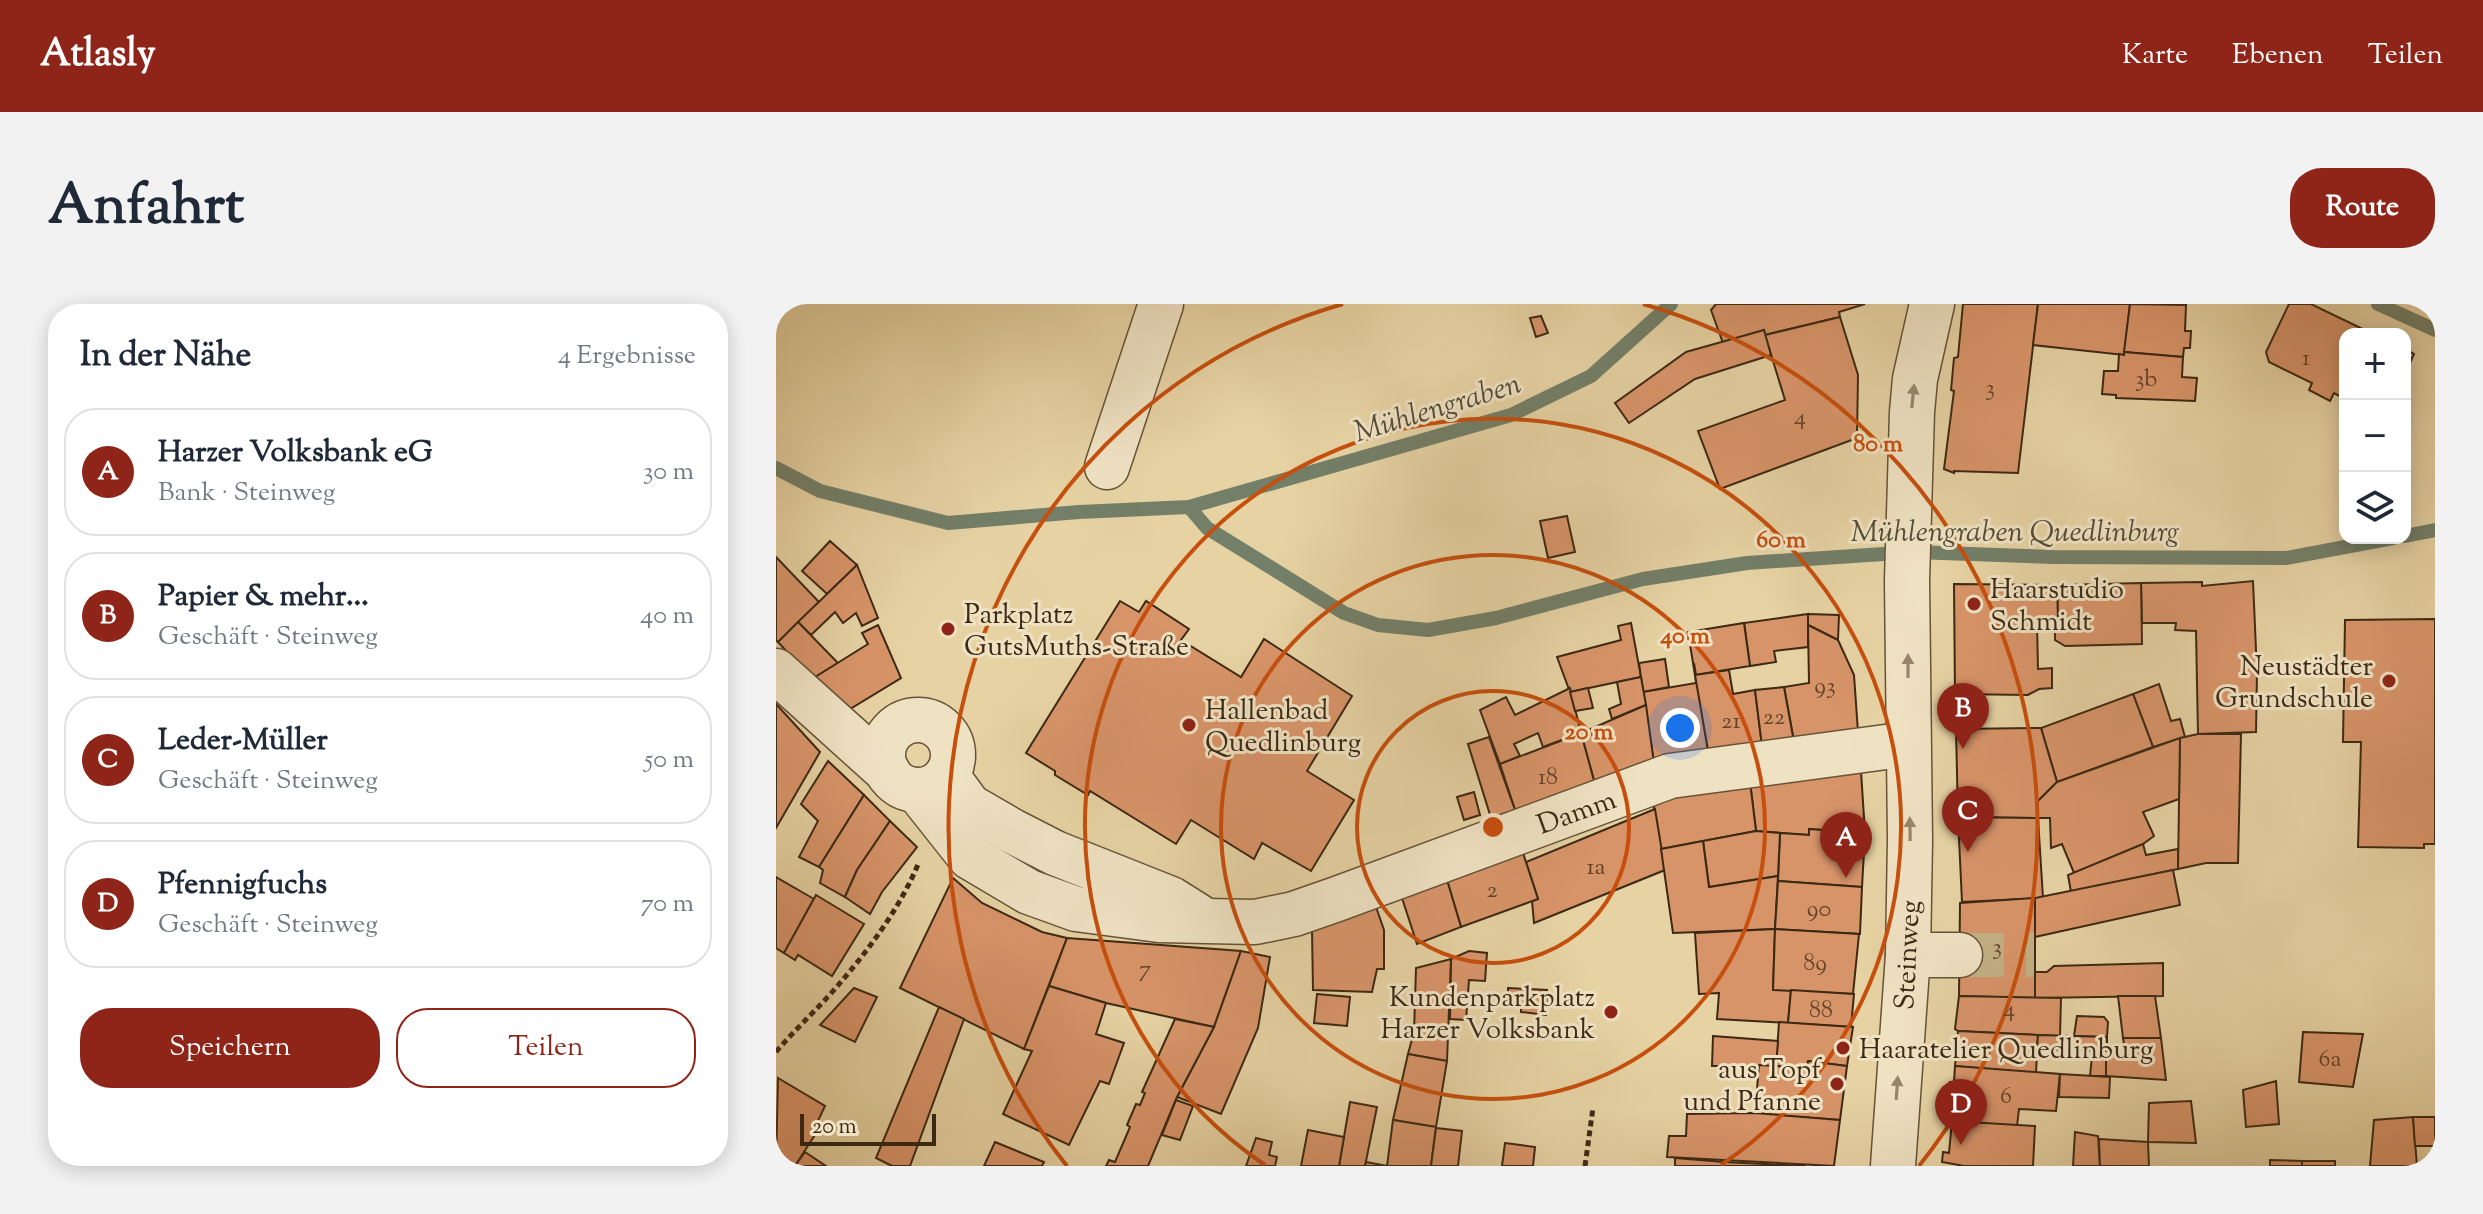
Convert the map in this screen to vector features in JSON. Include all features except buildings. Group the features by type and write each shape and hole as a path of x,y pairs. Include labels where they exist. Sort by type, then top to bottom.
{"street":[{"path":"1107,467 1161,304"},
{"name":"Steinweg","path":"1893,1166 1908,955 1907,581 1912,412 1915,379 1932,304"},
{"name":"Damm","path":"776,671 922,789 970,857 1029,892 1102,914 1206,922 1255,922 1294,914 1670,776 1908,744"},
{"path":"1908,955 1960,955"}],"path":[{"path":"776,1052 839,985 909,887 922,789"},
{"path":"1585,1166 1593,1108"}],"waterway":[{"name":"Mühlengraben","path":"776,468 820,491 948,523 1189,507 1511,415 1591,376 1671,304"},
{"name":"Mühlengraben","path":"2378,304 2435,330"},
{"name":"Mühlengraben Quedlinburg","path":"1189,507 1207,528 1344,613 1378,625 1428,630 1496,618 1643,579 1747,563 1914,552 2054,557 2286,558 2361,544"},
{"name":"Mühlengraben Quedlinburg","path":"2411,535 2435,530"}],"tunnel":[{"path":"1960,955 2034,955"}],"place":[{"name":"Haarstudio Schmidt","path":"1974,604"},
{"name":"Parkplatz GutsMuths-Straße","path":"948,629"},
{"name":"Neustädter Grundschule","path":"2389,681"},
{"name":"Hallenbad Quedlinburg","path":"1189,725"},
{"name":"Papier & mehr…","path":"1963,749"},
{"name":"Leder-Müller","path":"1968,852"},
{"name":"Harzer Volksbank eG","path":"1846,878"},
{"name":"Kundenparkplatz Harzer Volksbank","path":"1611,1012"},
{"name":"Haaratelier Quedlinburg","path":"1843,1048"},
{"name":"aus Topf und Pfanne","path":"1837,1084"},
{"name":"Pfennigfuchs","path":"1961,1145"}]}
